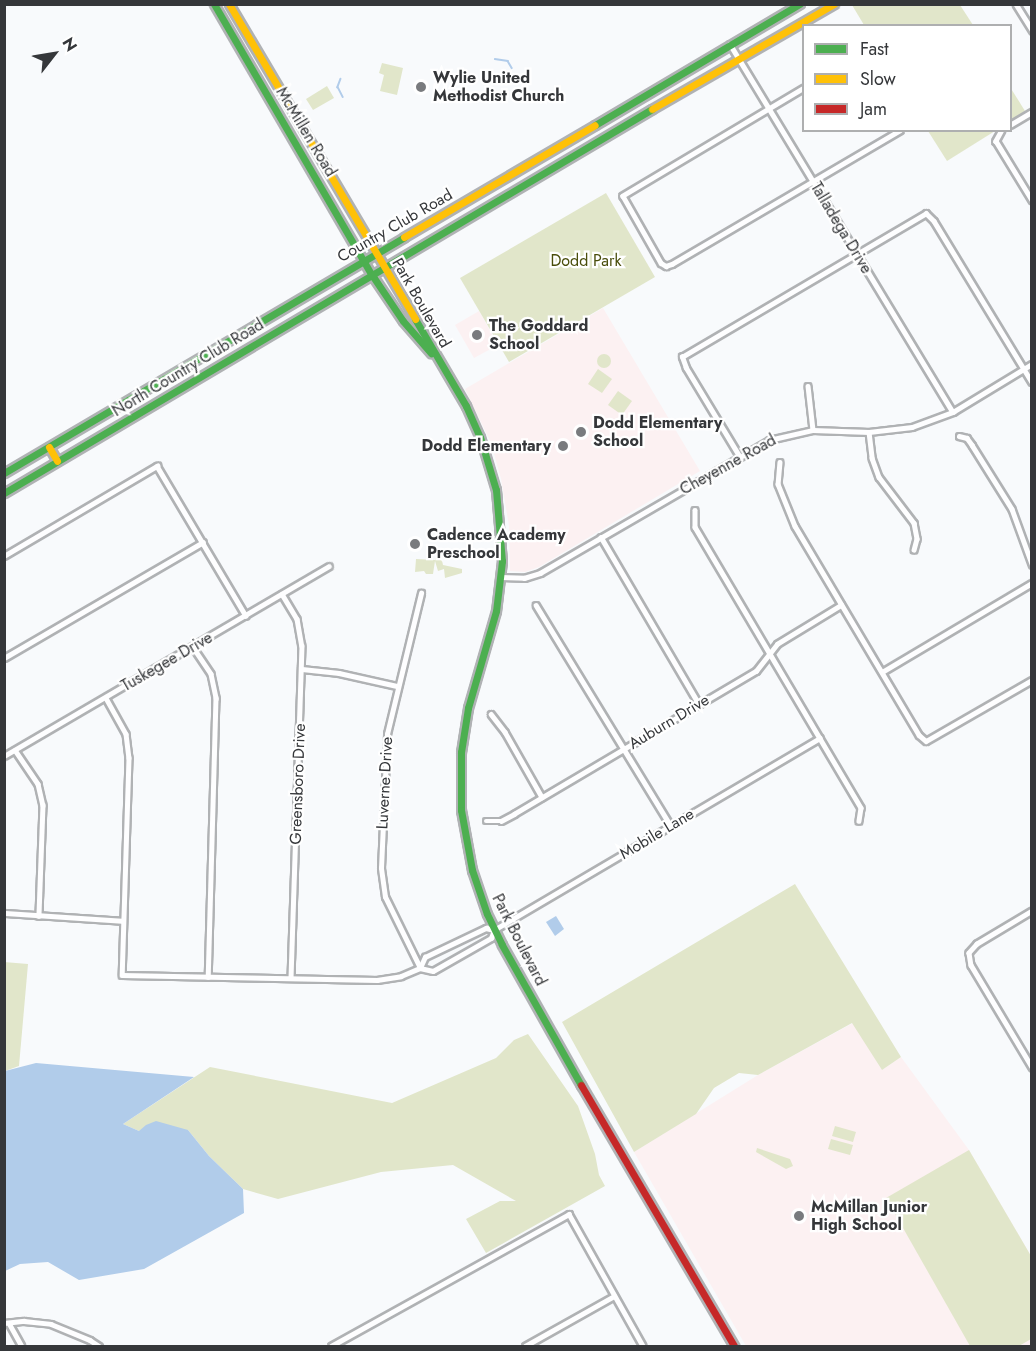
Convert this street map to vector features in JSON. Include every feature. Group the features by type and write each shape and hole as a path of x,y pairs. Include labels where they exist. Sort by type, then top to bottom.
{"main road":[{"name":"McMillen Road","path":"214,4 321,183 372,275"},
{"name":"McMillen Road","path":"229,4 376,253"},
{"name":"Country Club Road","path":"4,473 800,4"},
{"name":"Country Club Road","path":"384,267 834,4"},
{"path":"523,167 531,181"},
{"name":"Park Boulevard","path":"376,253 469,413 492,476 501,533 501,577 493,627 468,708 460,767 461,810 466,843 478,888 494,930 734,1347"},
{"name":"North Country Club Road","path":"4,493 384,267"},
{"name":"Park Boulevard","path":"372,275 403,321 443,367"},
{"path":"49,447 57,461"}],"street":[{"path":"1016,4 1032,30"},
{"name":"Talladega Drive","path":"730,44 953,412"},
{"path":"802,89 623,196 661,263 666,266 897,132"},
{"path":"1012,124 1032,112"},
{"path":"1000,132 996,137 998,144 1032,200"},
{"path":"739,456 686,368 682,357 926,213 1032,382"},
{"name":"Cheyenne Road","path":"501,577 532,576 768,440 813,430 869,432 912,427 953,412 1032,364"},
{"path":"808,386 813,430"},
{"path":"869,432 872,458 879,477 914,523 917,539 914,550"},
{"path":"959,436 966,438 972,445 1012,508 1032,564"},
{"path":"780,462 778,484 786,507 919,735 926,741 1032,680"},
{"path":"4,556 157,466 246,616"},
{"path":"695,510 695,527 861,808 859,821"},
{"path":"601,537 699,704"},
{"path":"4,658 203,542"},
{"name":"Tuskegee Drive","path":"4,756 329,566"},
{"path":"882,672 1032,583"},
{"name":"Luverne Drive","path":"420,968 385,897 381,868 387,734 397,686 422,593"},
{"name":"Greensboro Drive","path":"282,594 297,619 302,646 291,978"},
{"name":"Auburn Drive","path":"486,821 501,821 756,671 777,644 842,604"},
{"path":"536,605 671,826"},
{"path":"193,646 211,674 216,698 208,977"},
{"path":"302,669 339,673 397,686"},
{"path":"105,698 126,734 129,758 122,975 377,980 401,976 420,968 433,971 491,938 494,930 486,928 425,957 420,968"},
{"path":"491,714 505,732 542,797"},
{"name":"Mobile Lane","path":"494,930 820,738"},
{"path":"15,750 38,784 43,805 39,916"},
{"path":"1032,912 977,944 969,953 970,965 1032,1067"},
{"path":"4,913 123,921"},
{"path":"334,1346 569,1214 643,1347"},
{"path":"525,1347 614,1296"},
{"path":"7,1323 22,1347"},
{"path":"7,1323 51,1324 90,1340 99,1347"}],"shaded area":[{"name":"Dodd Elementary School","path":"603,308 700,471 539,567 525,572 510,571 509,526 501,479 491,443 465,389"},
{"name":"The Goddard School","path":"479,311 498,345 474,358 455,325"},
{"path":"853,1023 882,1070 901,1057 969,1150 1031,1256 1031,1346 746,1346 634,1152 758,1075"}],"green space":[{"path":"852,5 960,5 972,24 863,24"},
{"path":"382,63 403,68 397,95 380,91 384,75 379,73"},
{"path":"327,86 334,98 313,110 306,99"},
{"path":"1012,90 1025,111 1012,120"},
{"path":"929,132 993,132 947,161"},
{"name":"Dodd Park","path":"606,193 655,277 509,362 460,278"},
{"path":"604,354 609,356 611,361 609,366 604,368 599,366 597,361 599,356"},
{"path":"598,369 612,379 602,393 588,384"},
{"path":"618,391 632,401 622,415 608,405"},
{"path":"441,556 443,565 462,569 462,573 445,578 444,569 438,571 435,561 433,574 426,574 424,571 415,572 416,559 435,560 436,557"},
{"path":"795,884 901,1057 882,1070 852,1023 758,1075 739,1073 714,1088 696,1114 634,1152 562,1022"},
{"path":"4,962 28,964 19,1066 5,1071"},
{"path":"528,1034 578,1106 595,1154 599,1175 605,1186 486,1253 466,1219 500,1201 516,1201 453,1165 381,1172 278,1199 243,1189 209,1156 188,1130 139,1131 123,1124 210,1067 392,1103 496,1058 514,1040"},
{"path":"835,1126 856,1132 853,1142 832,1136"},
{"path":"831,1139 853,1145 850,1155 828,1149"},
{"path":"757,1148 790,1159 793,1166 786,1169 756,1152"},
{"path":"969,1150 1031,1256 1031,1339 1019,1346 970,1346 886,1198"}],"water":[{"path":"556,916 564,929 555,936 546,922"},
{"path":"36,1063 194,1077 123,1124 139,1131 156,1121 188,1130 209,1156 243,1189 244,1213 144,1269 79,1280 48,1262 20,1264 5,1271 5,1071"}],"waterway":[{"path":"495,59 508,61 512,68"},
{"path":"341,79 338,87 343,97"}],"traffic: fast":[{"path":"214,4 372,275 403,321 431,353"},
{"path":"595,125 800,4"},
{"path":"4,493 652,109"},
{"path":"4,473 404,237"},
{"path":"415,319 466,406 480,437 496,490 502,561 496,611 468,708 461,752 461,810 472,870 487,914 502,945 581,1085"}],"traffic: slow":[{"path":"229,4 415,319"},
{"path":"652,109 834,4"},
{"path":"404,237 595,125"},
{"path":"49,447 57,461"}],"traffic: jam":[{"path":"581,1085 734,1346"}],"place":[{"name":"Wylie United Methodist Church","path":"421,87"},
{"name":"The Goddard School","path":"477,335"},
{"name":"Dodd Elementary School","path":"581,432"},
{"name":"Dodd Elementary","path":"563,446"},
{"name":"Cadence Academy Preschool","path":"415,544"},
{"name":"McMillan Junior High School","path":"799,1216"}]}
